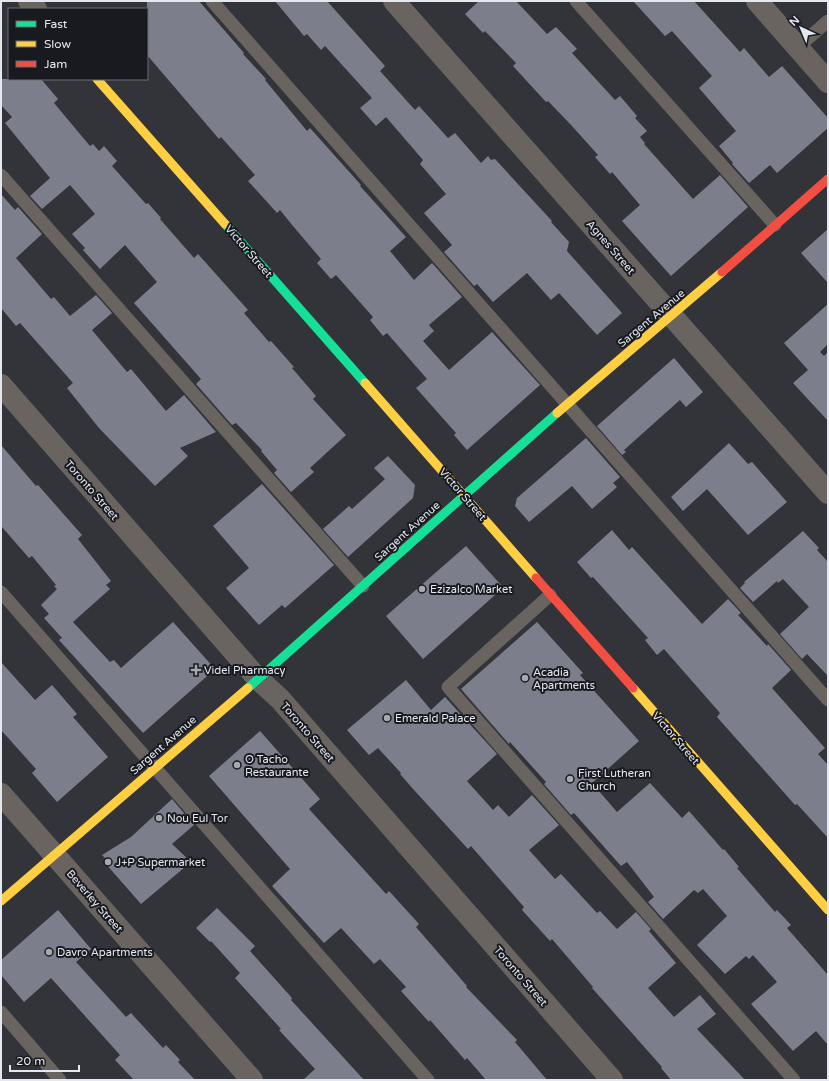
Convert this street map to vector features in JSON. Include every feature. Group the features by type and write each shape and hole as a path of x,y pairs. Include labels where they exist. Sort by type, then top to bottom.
{"main road":[{"name":"Victor Street","path":"99,80 828,910"},
{"name":"Sargent Avenue","path":"1,901 258,679 567,404 672,316 828,179"}],"street":[{"name":"Agnes Street","path":"394,1 828,493"},
{"path":"757,1 828,82"},
{"name":"Toronto Street","path":"1,385 258,679 280,699 612,1080"},
{"name":"Beverley Street","path":"1,794 252,1080"}],"lane":[{"path":"212,1 828,700"},
{"path":"576,1 775,225"},
{"path":"798,47 828,21"},
{"path":"1,175 363,586"},
{"path":"1,592 428,1080"},
{"path":"550,595 448,687 794,1080"},
{"path":"1,1012 60,1080"}],"building":[{"path":"147,1 199,1 266,79 265,80 307,131 310,128 406,237 390,251 414,280 432,263 462,297 429,325 434,331 423,341 449,370 492,332 540,385 467,450 454,435 456,433 416,388 427,379 387,333 383,336 370,320 373,317 336,275 331,279 317,263 321,259 280,210 277,213 248,181 255,175 221,137 219,139 148,56"},
{"path":"275,1 327,1 385,66 380,71 415,110 419,106 448,138 455,133 481,163 488,156 491,160 495,159 552,221 551,222 569,242 567,251 622,313 597,335 559,293 551,300 527,273 493,302 477,284 474,286 444,252 452,245 424,213 446,194 420,164 423,160 386,117 376,126 360,108 372,98 325,46 321,50 307,34 304,36"},
{"path":"479,1 516,1 547,34 556,27 577,49 572,53 615,100 620,96 637,116 635,118 647,131 640,137 645,143 644,144 693,199 720,175 748,207 671,276 622,221 640,205 612,172 610,174 595,157 598,155 572,126 548,101 546,102 513,66 516,63 485,31 483,33 465,14"},
{"path":"633,1 694,1 740,52 744,48 769,77 782,66 828,118 828,128 777,173 770,165 749,183 732,164 733,163 719,146 736,131 699,88 712,76 672,31 665,36"},
{"path":"1,79 42,80 58,99 54,103 90,146 93,144 99,151 104,146 117,161 112,166 146,204 148,203 194,258 198,254 248,310 244,313 269,342 271,341 294,367 292,368 316,396 313,399 346,435 310,468 314,472 291,492 274,473 277,470 261,451 262,450 236,423 232,425 196,384 201,379 134,303 157,282 125,245 100,269 83,250 85,248 72,234 95,214 70,185 42,209 30,196 50,178 5,123 12,117 1,105"},
{"path":"1,194 15,210 18,207 42,234 16,258 51,299 54,297 70,316 96,295 112,313 92,330 127,372 131,369 166,411 184,395 216,432 180,448 188,456 155,486 99,428 67,388 73,383 20,323 16,326 1,308"},
{"path":"828,229 828,283 801,253"},
{"path":"828,304 828,344 820,352 824,356 828,352 828,421 793,383 808,370 784,343"},
{"path":"674,358 703,392 686,407 680,400 624,450 626,452 622,455 597,426"},
{"path":"586,438 620,477 613,483 617,487 592,509 572,486 529,522 515,506 517,498"},
{"path":"729,443 748,464 752,462 787,502 748,535 707,489 683,511 671,497"},
{"path":"1,445 36,486 38,485 82,535 78,539 111,581 106,585 110,589 73,622 110,662 114,660 121,668 173,622 215,669 143,733 59,640 62,638 44,618 49,614 41,605 57,589 54,586 56,585 32,556 29,558 1,526"},
{"path":"388,456 415,485 413,498 348,557 323,529 349,506 352,509 385,479 374,468"},
{"path":"262,484 334,565 285,608 282,605 259,625 226,588 249,568 213,526"},
{"path":"612,530 629,550 632,547 702,624 728,599 741,613 738,615 767,646 768,644 791,670 772,688 825,748 818,754 828,765 828,838 797,804 795,805 717,717 720,713 664,649 657,655 645,640 648,638 593,577 591,578 577,562"},
{"path":"803,531 819,548 817,550 828,562 828,676 807,654 802,659 780,634 809,607 783,579 778,583 777,581 753,602 740,588 745,583 744,582"},
{"path":"466,546 501,585 493,593 495,595 423,659 386,616"},
{"path":"537,622 583,673 580,675 639,741 592,783 617,812 650,783 682,818 689,811 723,850 724,849 739,867 737,868 775,912 777,910 791,925 787,928 828,975 828,1045 816,1031 793,1051 751,1004 777,982 753,955 749,959 746,956 725,974 697,945 727,916 703,889 698,893 694,890 663,919 648,902 654,897 627,862 621,866 574,813 571,815 544,784 546,782 510,742 509,744 461,689"},
{"path":"1,662 35,700 52,685 77,714 73,717 108,757 57,802 32,773 36,769 1,730"},
{"path":"406,680 431,710 445,697 497,754 467,781 493,810 498,805 509,817 532,795 559,825 529,850 555,879 561,874 597,913 600,911 617,929 636,912 651,929 649,931 676,963 648,988 674,1017 700,995 716,1014 697,1029 745,1080 671,1080 661,1068 662,1067 592,988 593,987 552,939 550,941 522,910 524,907 471,846 468,849 378,748 369,755 347,730"},
{"path":"260,731 320,799 309,809 386,894 389,891 419,924 416,927 467,986 466,987 517,1040 515,1042 547,1080 486,1080 467,1058 465,1060 430,1020 429,1022 401,991 406,987 380,959 374,964 341,928 324,943 272,886 290,869 209,776"},
{"path":"172,799 194,825 172,844 191,862 141,904 105,863 106,859 102,855 131,837"},
{"path":"217,908 255,946 250,951 292,998 291,1000 364,1080 303,1080 315,1069 279,1030 281,1029 235,978 240,973 211,941 210,942 196,928"},
{"path":"58,910 91,949 76,962 126,1017 131,1013 163,1048 166,1045 180,1060 178,1062 195,1080 134,1080 115,1060 120,1055 51,978 24,1002 1,975 1,960"}],"traffic: fast":[{"path":"225,224 365,383"},
{"path":"248,688 557,413"}],"traffic: slow":[{"path":"98,80 225,224"},
{"path":"557,413 722,272"},
{"path":"365,383 536,578"},
{"path":"1,901 248,688"},
{"path":"633,688 828,910"}],"traffic: jam":[{"path":"722,272 828,179"},
{"path":"536,578 633,688"}],"place":[{"name":"Ezizalco Market","path":"422,589"},
{"name":"Videl Pharmacy","path":"196,670"},
{"name":"Acadia Apartments","path":"525,678"},
{"name":"Emerald Palace","path":"387,718"},
{"name":"O Tacho Restaurante","path":"237,765"},
{"name":"First Lutheran Church","path":"570,779"},
{"name":"Nou Eul Tor","path":"159,818"},
{"name":"J+P Supermarket","path":"108,862"},
{"name":"Davro Apartments","path":"49,952"}]}
